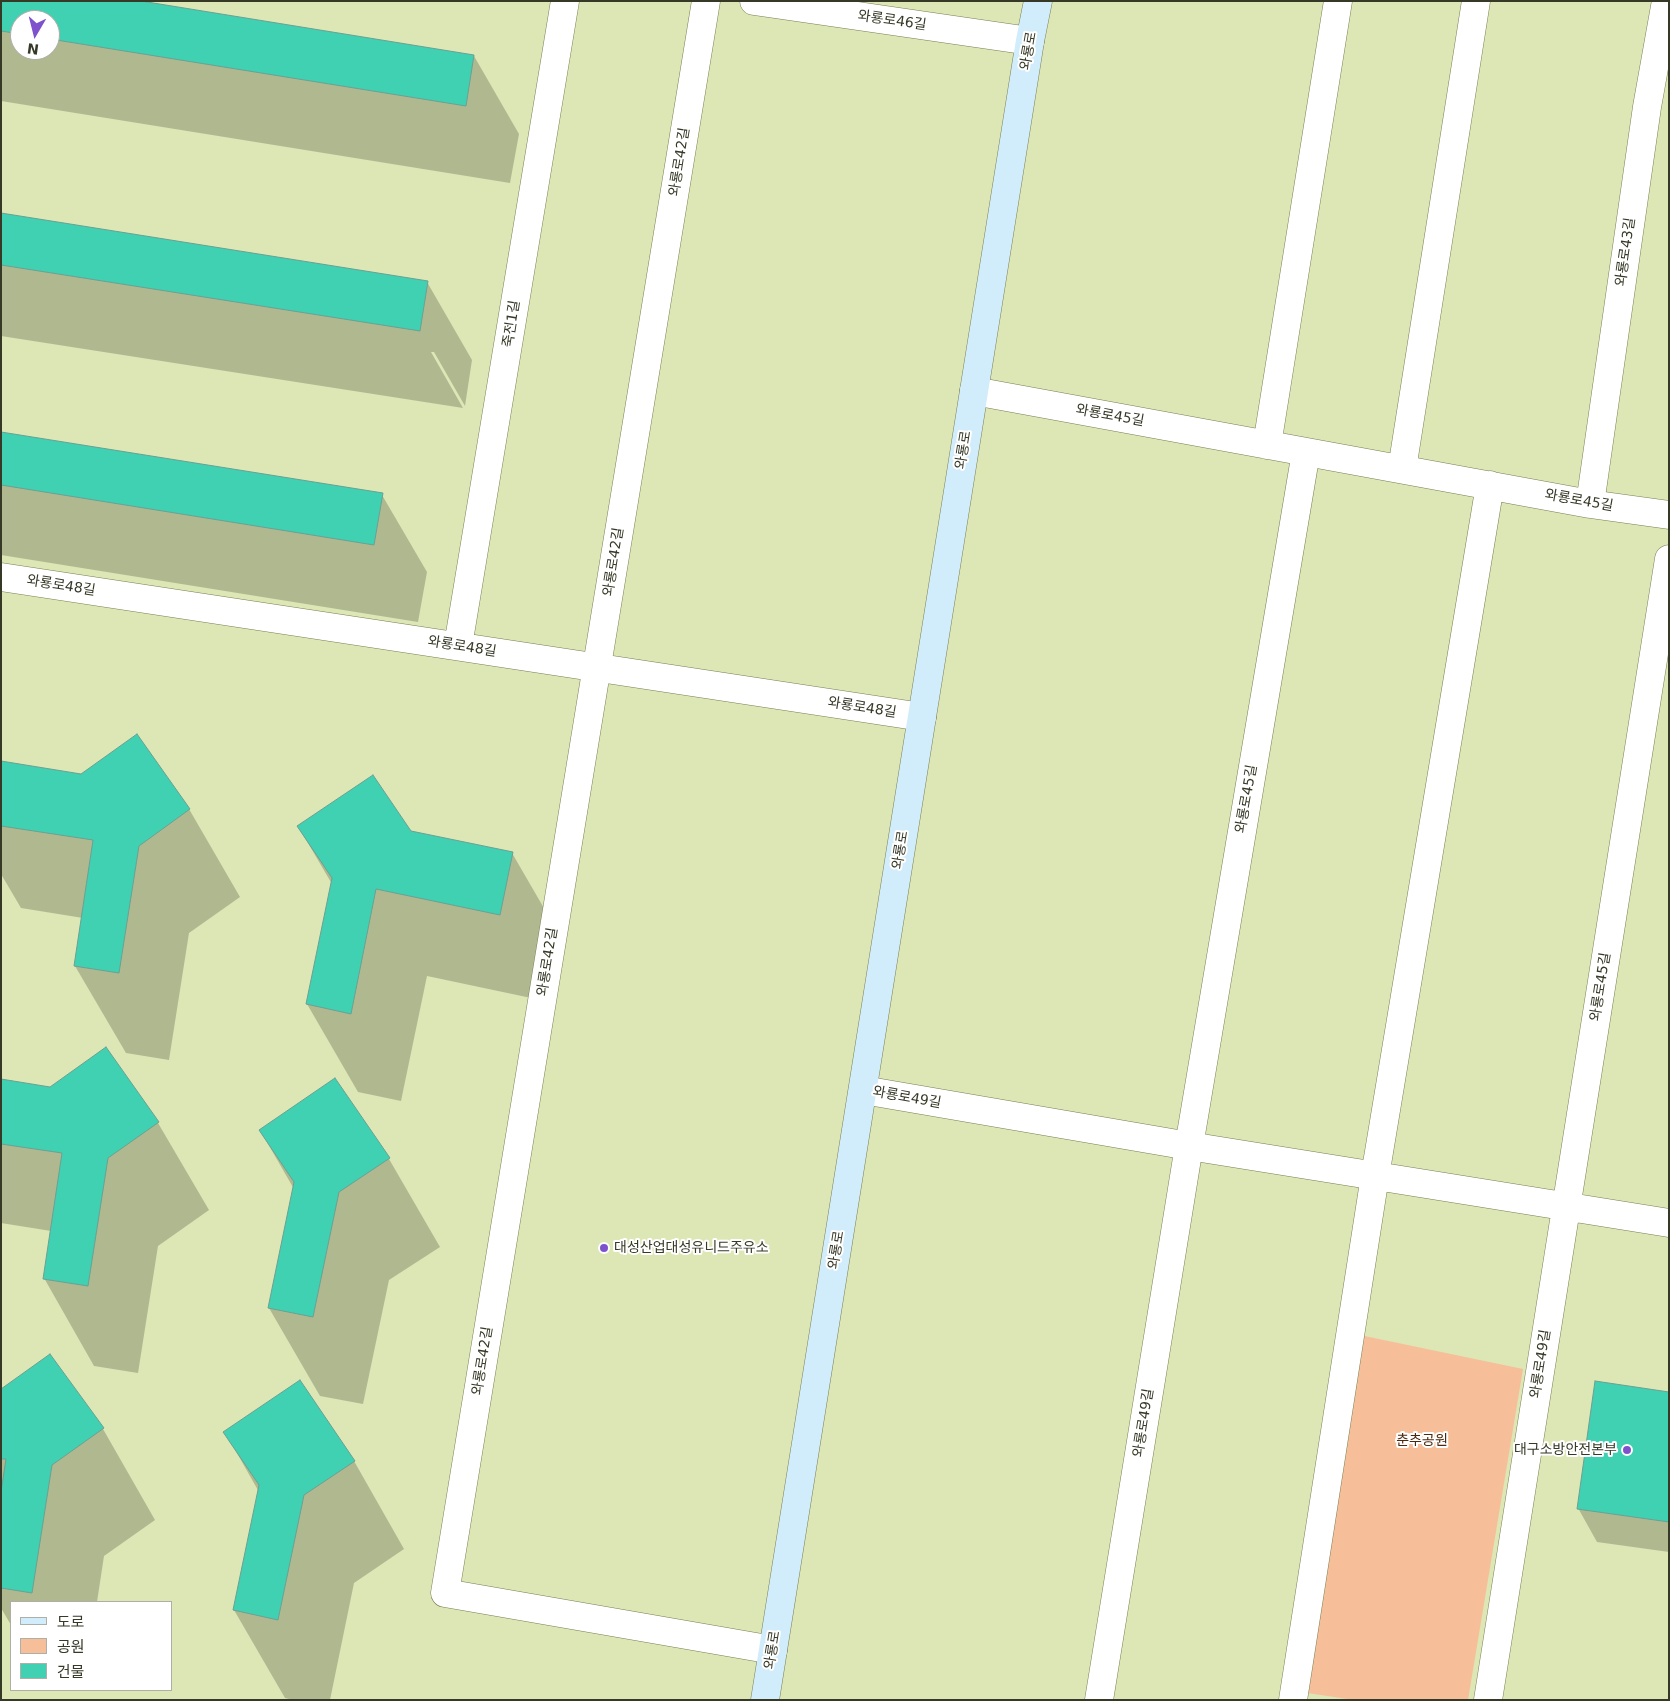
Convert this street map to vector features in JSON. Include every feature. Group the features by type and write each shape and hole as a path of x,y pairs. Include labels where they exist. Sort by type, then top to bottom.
{"main road":[{"name":"와룡로","path":"765,1700 1038,1"}],"street":[{"name":"죽전1길","path":"458,646 565,1"},
{"name":"와룡로42길","path":"706,1 445,1593 773,1650"},
{"name":"와룡로46길","path":"754,1 1030,42"},
{"path":"1267,445 1338,1"},
{"path":"1402,469 1476,1"},
{"name":"와룡로43길","path":"1590,504 1647,107 1666,1"},
{"name":"와룡로45길","path":"974,391 1590,504 1669,515"},
{"name":"와룡로45길","path":"1189,1146 1306,452"},
{"path":"1293,1700 1375,1176 1490,485"},
{"name":"와룡로45길","path":"1566,1207 1669,559"},
{"name":"와룡로48길","path":"1,577 922,717"},
{"name":"와룡로49길","path":"862,1090 1189,1146 1669,1223"},
{"name":"와룡로49길","path":"1099,1700 1189,1146"},
{"name":"와룡로49길","path":"1488,1700 1566,1207"}],"green space":[{"name":"춘추공원","path":"1350,1333 1523,1369 1468,1700 1354,1700 1294,1691"}],"building":[{"path":"1,1 141,1 474,55 466,106 60,41 60,10 10,10 10,32 1,31"},
{"path":"1,213 428,281 420,331 1,265"},
{"path":"1,432 383,493 374,545 1,485"},
{"path":"137,734 190,809 139,846 119,973 74,966 93,840 1,826 1,761 81,774"},
{"path":"373,775 411,831 513,852 500,915 376,889 351,1014 306,1004 332,878 297,826"},
{"path":"106,1047 159,1122 108,1158 88,1286 43,1279 62,1153 1,1144 1,1079 50,1087"},
{"path":"335,1078 390,1158 339,1192 313,1317 268,1308 294,1182 259,1130"},
{"path":"50,1354 104,1428 52,1465 32,1593 1,1588 1,1492 6,1459 1,1459 1,1389"},
{"path":"300,1380 355,1461 304,1495 278,1620 233,1610 259,1485 223,1432"},
{"name":"대구소방안전본부","path":"1595,1381 1669,1392 1669,1522 1577,1509"}],"place":[{"name":"대성산업대성유니드주유소","path":"604,1248"},
{"name":"대구소방안전본부","path":"1627,1450"}]}
